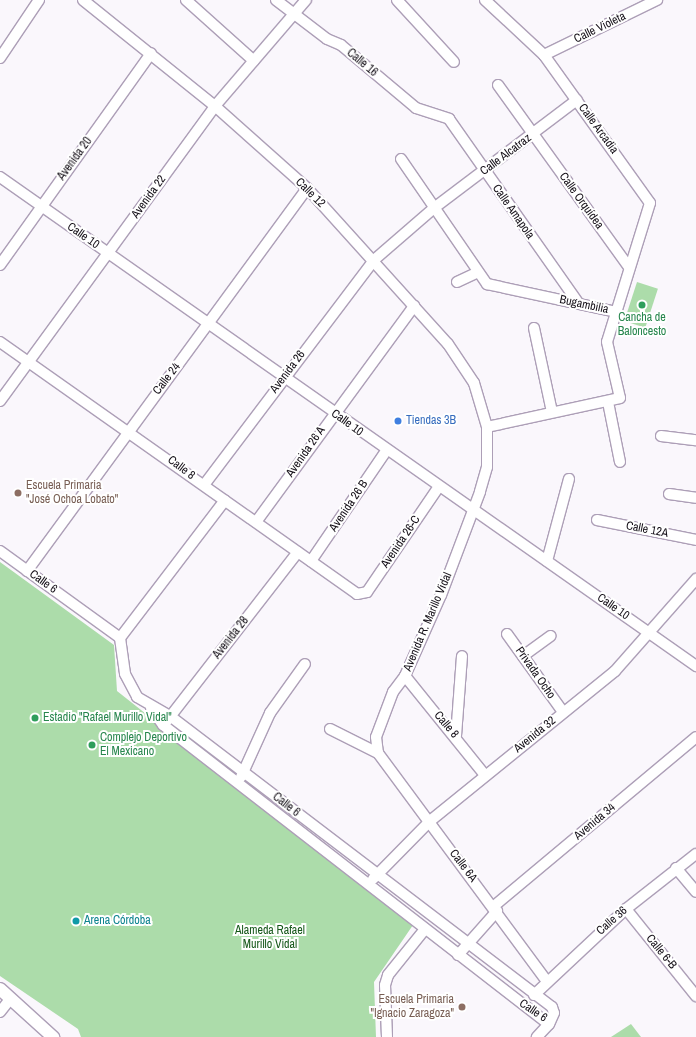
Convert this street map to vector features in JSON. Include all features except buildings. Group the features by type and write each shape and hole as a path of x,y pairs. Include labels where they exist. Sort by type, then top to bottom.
{"street":[{"path":"0,58 39,0"},
{"name":"Calle 12","path":"83,0 215,106 307,188 374,260 464,365 474,383 487,427"},
{"path":"186,0 254,61"},
{"name":"Calle 16","path":"276,0 293,15 327,39 340,45 416,108 449,119"},
{"name":"Avenida 22","path":"0,401 109,254 215,106 306,0"},
{"path":"397,0 454,62"},
{"name":"Calle Arcadia","path":"485,0 544,56 650,203"},
{"name":"Calle Violeta","path":"544,56 657,0"},
{"name":"Avenida 20","path":"0,265 151,54"},
{"name":"Calle Orquídea","path":"498,85 629,267"},
{"name":"Calle Alcatraz","path":"374,260 434,208 485,172 577,100"},
{"name":"Calle Amapola","path":"449,119 579,304"},
{"path":"400,159 478,272 457,282"},
{"name":"Calle 10","path":"0,177 41,207 211,323 283,377 472,512 547,561 696,666"},
{"name":"Calle 24","path":"27,571 128,429 211,323 307,188"},
{"name":"Bugambilia","path":"478,272 487,284 616,312 650,203"},
{"name":"Avenida 26","path":"204,485 283,377 374,260"},
{"name":"Avenida 26 A","path":"256,522 334,413 414,306"},
{"path":"487,427 552,412 608,402 620,398 607,342 616,312"},
{"path":"534,328 552,412"},
{"name":"Calle 8","path":"0,342 128,429 298,552 362,595"},
{"path":"608,402 620,462"},
{"name":"Avenida R. Marillo Vidal","path":"378,753 376,737 393,692 405,676 441,594 472,512 487,467 487,427"},
{"path":"661,436 696,440"},
{"name":"Avenida 26 B","path":"311,561 386,451"},
{"path":"547,561 569,479"},
{"name":"Avenida 26-C","path":"362,595 438,488"},
{"path":"669,494 696,498"},
{"path":"120,638 225,500"},
{"name":"Calle 12A","path":"597,520 696,540"},
{"name":"Calle 6","path":"0,551 120,638 130,686 150,706 163,725 549,1024 554,1013 552,1007 534,995 469,943 377,875 170,716 150,706"},
{"name":"Avenida 28","path":"163,725 298,552"},
{"name":"Avenida 32","path":"368,884 430,821 615,671 651,634 696,579"},
{"name":"Privada Ocho","path":"507,634 563,712"},
{"path":"523,656 551,636"},
{"path":"456,736 462,656"},
{"path":"238,782 244,773 270,713 305,664"},
{"name":"Calle 8","path":"405,676 456,736 485,775"},
{"path":"330,729 378,753"},
{"name":"Avenida 34","path":"458,955 495,909 696,737"},
{"name":"Calle 6A","path":"378,753 430,821 546,980"},
{"name":"Calle 36","path":"534,995 546,980 626,908 696,854"},
{"path":"676,868 696,892"},
{"name":"Calle 6-B","path":"626,908 696,996"},
{"path":"387,1037 385,985 388,975 425,929"},
{"path":"0,989 51,1036"},
{"path":"0,1012 10,999"},
{"path":"537,1037 549,1024"}],"green space":[{"name":"Cancha de Baloncesto","path":"637,282 658,289 645,328 624,321"},
{"name":"Alameda Rafael Murillo Vidal","path":"0,562 114,645 117,691 413,925 374,982 376,1037 81,1037 78,1029 0,976"},
{"path":"631,1024 641,1037 611,1037"}],"place":[{"name":"Cancha de Baloncesto","path":"642,305"},
{"name":"Tiendas 3B","path":"398,421"},
{"name":"Escuela Primaria \"José Ochoa Lobato\"","path":"18,493"},
{"name":"Estadio \"Rafael Murillo Vidal\"","path":"35,718"},
{"name":"Complejo Deportivo El Mexicano","path":"92,745"},
{"name":"Arena Córdoba","path":"76,921"},
{"name":"Escuela Primaria \"Ignacio Zaragoza\"","path":"462,1007"}]}
